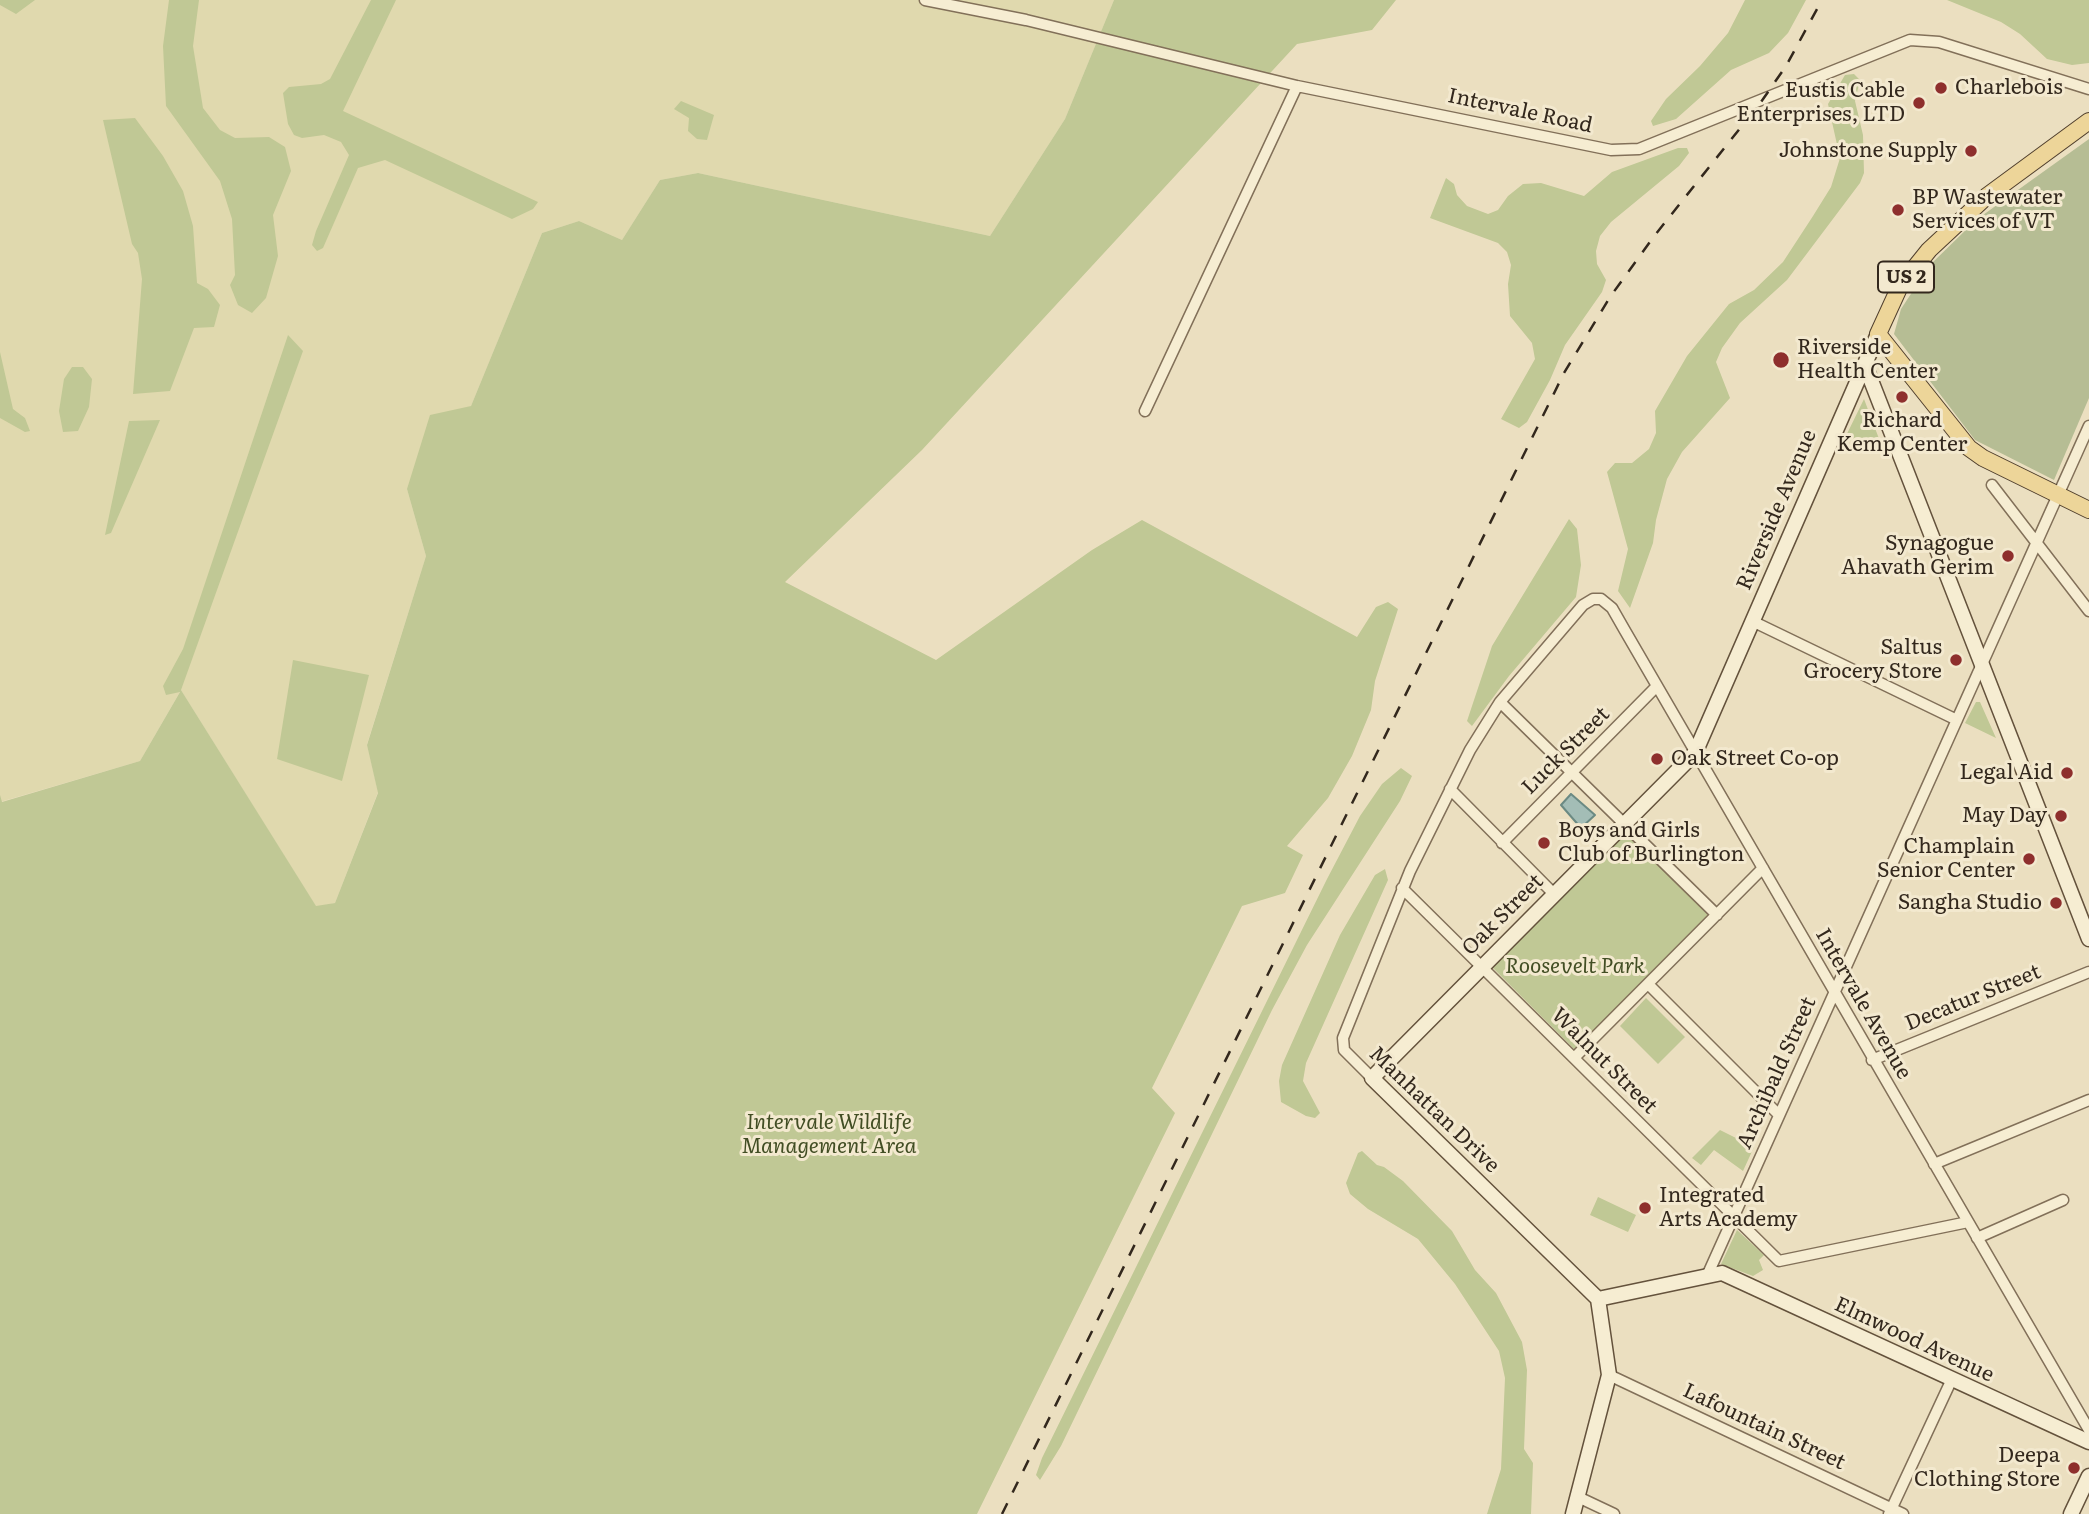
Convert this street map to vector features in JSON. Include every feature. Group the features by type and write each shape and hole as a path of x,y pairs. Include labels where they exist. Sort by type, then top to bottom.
{"main road":[{"name":"Riverside Avenue","path":"1878,334 1899,286 1929,250 2008,180 2089,121"},
{"path":"1878,334 1969,448 2089,510"}],"street":[{"name":"Intervale Road","path":"925,0 1027,20 1297,86 1611,150 1639,149 1910,40 1939,42 2089,89"},
{"path":"1145,411 1297,86"},
{"name":"Riverside Avenue","path":"1695,753 1878,334"},
{"path":"1865,365 2089,939"},
{"name":"Archibald Street","path":"1707,1276 2089,426"},
{"path":"1992,485 2089,611"},
{"name":"Manhattan Drive","path":"1598,1299 1344,1050 1343,1038 1402,888 1450,789 1500,702 1583,605 1593,599 1601,599"},
{"name":"Intervale Avenue","path":"1601,599 1612,608 2089,1430"},
{"path":"1752,621 1956,720"},
{"name":"Luck Street","path":"1502,843 1657,686"},
{"path":"1500,702 1717,915"},
{"name":"Oak Street","path":"1372,1078 1695,753"},
{"path":"1450,789 1554,894"},
{"path":"1574,1058 1763,868"},
{"name":"Walnut Street","path":"1402,888 1779,1261 1968,1222"},
{"name":"Decatur Street","path":"1872,1060 2089,972"},
{"path":"1647,984 1779,1115"},
{"path":"1934,1164 2089,1100"},
{"path":"1978,1238 2063,1200"},
{"name":"Elmwood Avenue","path":"1707,1276 1722,1273 1951,1381 2089,1442"},
{"path":"1573,1514 1609,1375 1598,1299 1707,1276"},
{"name":"Lafountain Street","path":"1609,1375 1895,1512"},
{"path":"1895,1512 1951,1381"},
{"path":"2071,1514 2089,1476"},
{"path":"1578,1497 1614,1514"}],"shaded area":[{"path":"0,0 1114,0 1065,119 990,236 698,173 660,180 622,240 579,221 542,233 471,406 407,489 426,556 367,744 378,792 335,903 316,907 181,690 140,761 0,802"}],"green space":[{"path":"0,0 35,0 16,14 0,5"},
{"path":"169,0 199,0 193,46 203,108 220,130 235,138 269,137 285,147 291,171 273,215 278,256 266,298 252,313 238,305 230,285 235,275 232,219 220,181 166,106 163,46"},
{"path":"371,0 396,0 343,111 538,202 533,209 512,219 385,160 358,168 323,248 317,251 312,245 349,155 341,142 324,135 302,138 294,135 288,124 283,93 289,87 321,84 330,79"},
{"name":"Intervale Wildlife Management Area","path":"1114,0 1396,0 1372,30 1297,44 922,450 785,582 936,660 1092,550 1142,520 1357,637 1376,607 1388,602 1398,609 1375,681 1371,710 1352,756 1328,798 1287,846 1303,855 1285,893 1242,906 1152,1088 1175,1113 977,1514 0,1514 0,795 2,802 140,761 180,692 166,695 163,686 183,649 288,335 303,351 181,690 316,906 335,903 378,793 367,745 426,556 407,489 430,415 471,406 542,233 579,221 622,240 660,180 698,173 990,236 1065,119"},
{"path":"1745,0 1806,0 1788,33 1769,53 1731,70 1676,119 1653,126 1651,121 1666,99 1700,66 1728,33"},
{"path":"1947,0 2089,0 2089,63 2072,65 2047,59 2020,34 2001,22"},
{"path":"1854,74 1860,80 1855,101 1863,135 1864,173 1860,183 1787,280 1740,323 1722,348 1716,362 1730,398 1682,452 1667,479 1653,543 1630,608 1618,591 1628,549 1607,472 1615,463 1632,463 1649,449 1656,433 1655,411 1687,356 1729,304 1754,290 1783,262 1831,187 1840,158 1828,104 1845,75"},
{"path":"681,101 714,115 707,140 697,139 688,131 689,118 674,109"},
{"path":"135,118 163,156 183,191 193,226 197,283 208,289 220,305 214,327 194,328 170,391 133,394 142,279 138,253 132,244 103,120"},
{"path":"2089,139 2089,398 2054,480 1975,440 1894,334 1901,309 1930,265 1976,220"},
{"path":"1678,148 1687,148 1689,153 1679,166 1611,222 1600,236 1596,251 1597,264 1606,280 1602,292 1565,345 1527,422 1519,428 1501,419 1535,359 1532,343 1510,316 1508,284 1511,265 1507,252 1498,243 1430,218 1446,178 1454,184 1457,195 1467,206 1488,214 1498,210 1508,196 1523,184 1541,183 1584,196 1612,172"},
{"path":"0,352 13,409 25,418 30,431 25,432 0,418"},
{"path":"72,367 83,367 92,379 89,407 78,431 63,432 59,411 64,379"},
{"path":"1864,399 1881,444 1861,438 1843,442"},
{"path":"160,420 111,533 105,535 129,421"},
{"path":"1569,519 1577,529 1581,565 1576,597 1509,676 1472,726 1467,721 1492,646"},
{"path":"293,660 369,675 342,781 277,759"},
{"path":"1976,702 1980,702 1996,738 1965,723"},
{"path":"1401,768 1412,776 1400,801 1307,945 1272,1010 1061,1446 1040,1480 1036,1475 1042,1458 1327,879 1360,816 1382,784"},
{"name":"Roosevelt Park","path":"1628,832 1709,915 1575,1050 1492,967"},
{"path":"1385,869 1388,880 1306,1063 1303,1081 1320,1113 1315,1118 1306,1116 1281,1102 1279,1081 1282,1065 1340,935 1375,875"},
{"path":"1646,998 1685,1037 1658,1064 1620,1026"},
{"path":"1720,1130 1754,1147 1743,1171 1714,1150 1701,1165 1692,1158"},
{"path":"1362,1151 1377,1165 1403,1181 1452,1231 1475,1270 1496,1293 1522,1342 1527,1370 1524,1449 1533,1463 1531,1514 1487,1514 1501,1469 1505,1378 1499,1351 1455,1284 1418,1239 1368,1209 1350,1194 1346,1183 1358,1153"},
{"path":"1598,1197 1636,1215 1628,1232 1590,1215"},
{"path":"1737,1230 1764,1255 1759,1260 1763,1270 1753,1276 1721,1264"}],"water":[{"path":"1571,794 1595,815 1581,828 1561,805"}],"railway":[{"path":"1002,1514 1564,373 1610,297 1786,66 1822,0"}],"place":[{"name":"Charlebois","path":"1941,88"},
{"name":"Eustis Cable Enterprises, LTD","path":"1919,103"},
{"name":"Johnstone Supply","path":"1971,151"},
{"name":"BP Wastewater Services of VT","path":"1898,210"},
{"name":"Riverside Health Center","path":"1781,360"},
{"name":"Richard Kemp Center","path":"1902,397"},
{"name":"Synagogue Ahavath Gerim","path":"2008,556"},
{"name":"Saltus Grocery Store","path":"1956,660"},
{"name":"Oak Street Co-op","path":"1657,759"},
{"name":"Legal Aid","path":"2067,773"},
{"name":"May Day","path":"2061,816"},
{"name":"Boys and Girls Club of Burlington","path":"1544,843"},
{"name":"Champlain Senior Center","path":"2029,859"},
{"name":"Sangha Studio","path":"2056,903"},
{"name":"Integrated Arts Academy","path":"1645,1208"},
{"name":"Deepa Clothing Store","path":"2074,1468"}]}
